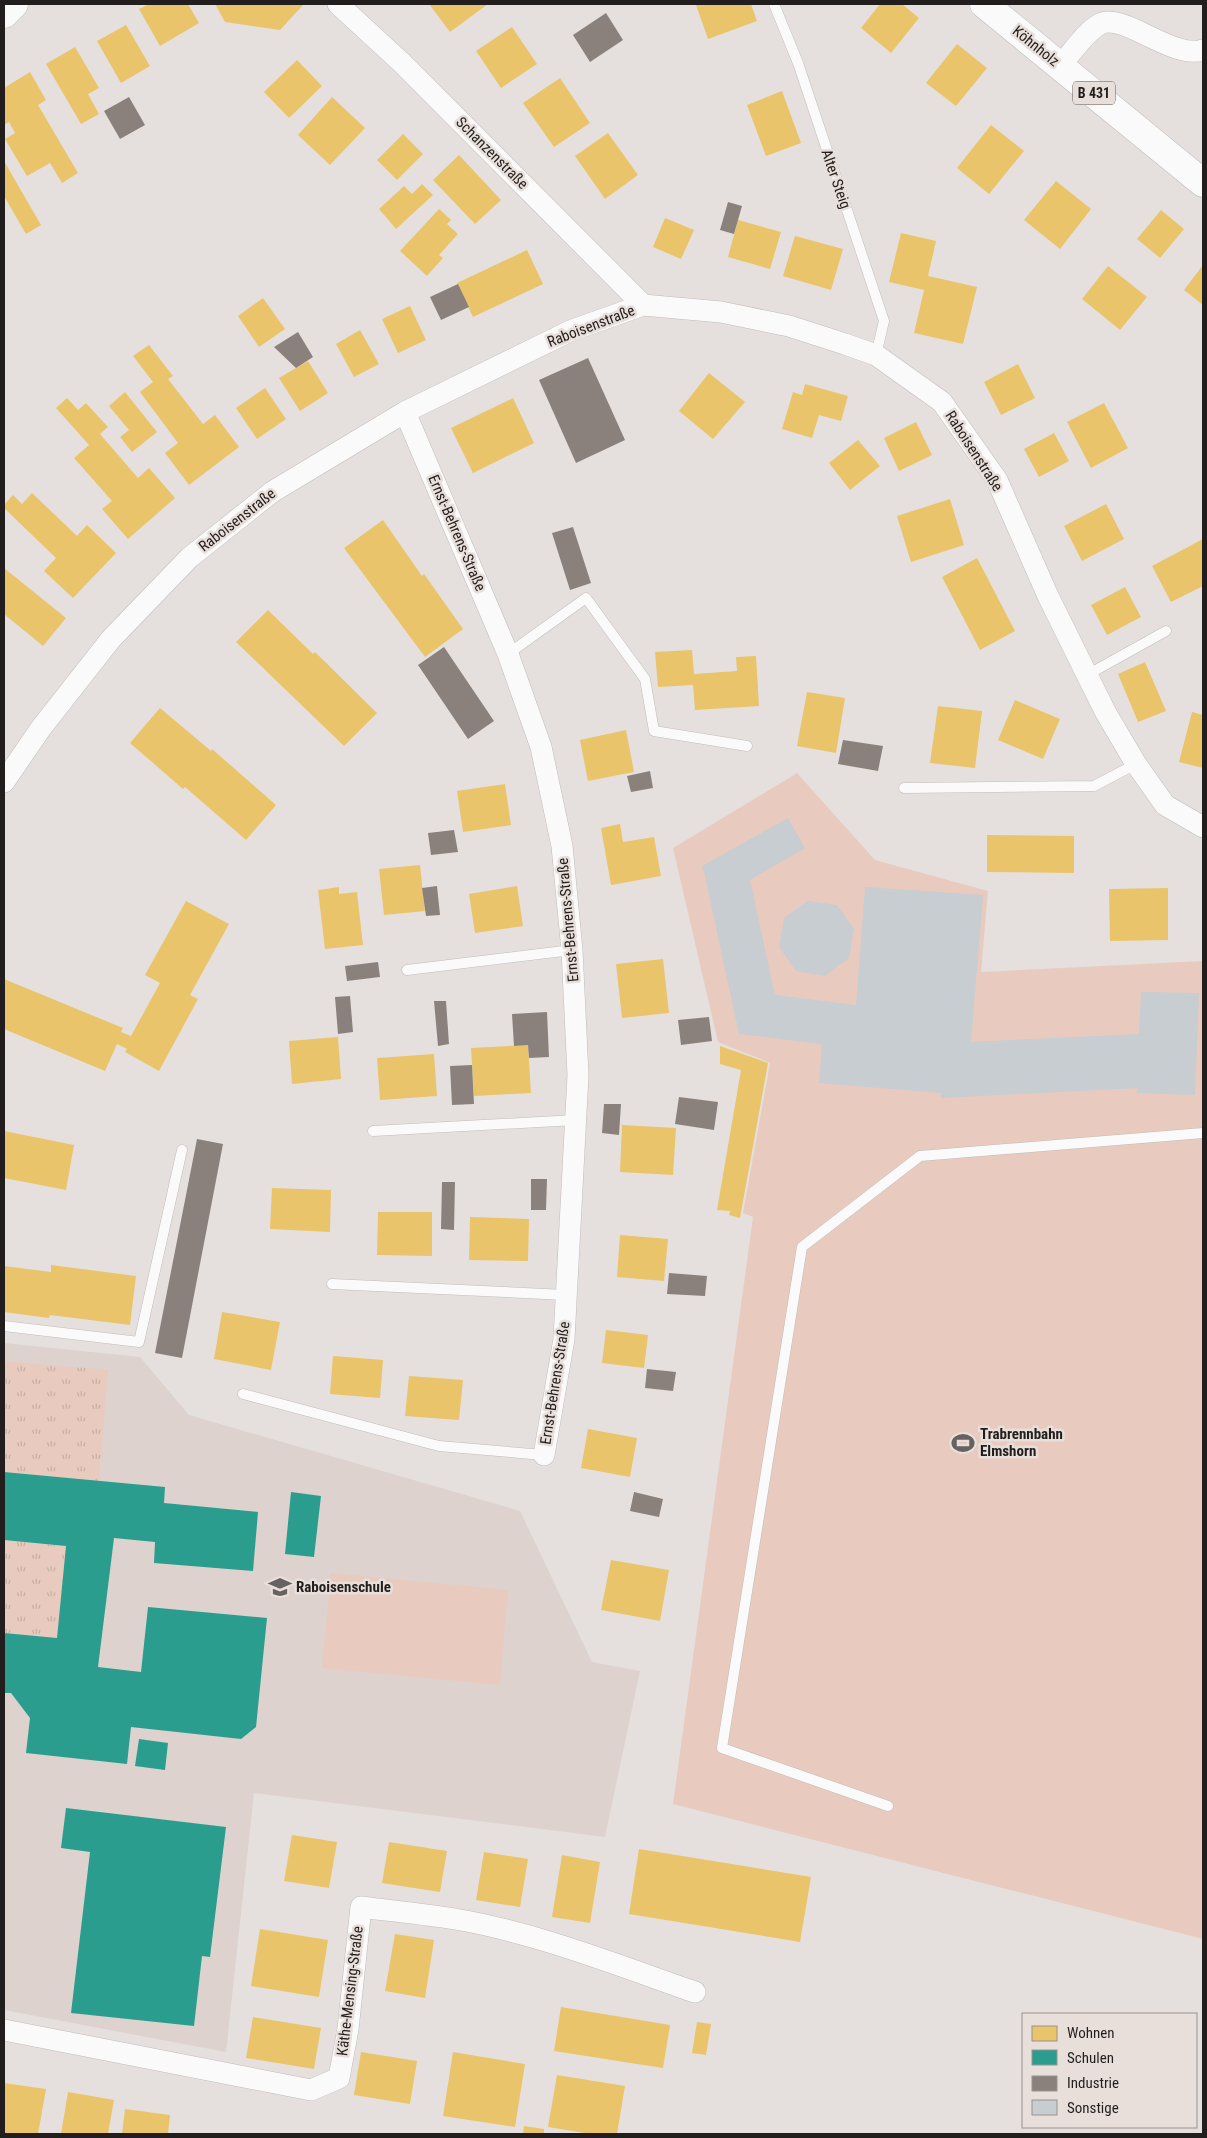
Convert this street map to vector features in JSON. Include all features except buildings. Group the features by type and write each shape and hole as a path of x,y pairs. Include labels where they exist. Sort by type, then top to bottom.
{"main road":[{"path":"4,14 14,4"},
{"name":"Köhnholz","path":"984,4 1203,183"}],"street":[{"name":"Schanzenstraße","path":"338,4 402,64 643,306"},
{"path":"1060,66 1092,29 1102,23 1118,22 1171,46 1198,52 1203,50"},
{"name":"Raboisenstraße","path":"4,782 41,728 111,639 189,558 272,492 404,412 570,331 643,306 721,312 789,326 876,355 942,402 996,480 1048,596 1106,713 1136,764 1165,805 1203,827"},
{"name":"Ernst-Behrens-Straße","path":"404,412 508,654 541,747 562,846 572,950 578,1075 564,1338 544,1455"},
{"name":"Käthe-Mensing-Straße","path":"4,2030 310,2090 339,2078 348,2029 361,1907 456,1919 532,1938 695,1992"}],"lane":[{"name":"Alter Steig","path":"774,4 798,63 884,322 876,355"},
{"path":"508,654 586,598 645,679 654,731 747,746"},
{"path":"1087,675 1166,631"},
{"path":"904,788 1094,786 1136,764"},
{"path":"408,970 572,950"},
{"path":"373,1131 576,1120"},
{"path":"888,1806 722,1748 802,1247 920,1156 1203,1133"},
{"path":"4,1326 139,1342 182,1150"},
{"path":"332,1284 566,1295"},
{"path":"243,1394 439,1446 544,1455"}],"shaded area":[{"name":"Raboisenschule","path":"4,1343 140,1357 189,1415 520,1511 592,1662 640,1671 605,1837 254,1793 226,2052 4,2010"}],"green space":[{"name":"Trabrennbahn Elmshorn","path":"797,773 875,860 988,891 981,972 1203,961 1203,1939 673,1804 753,1217 743,1213 770,1063 718,1042 673,848"},
{"path":"4,1361 108,1370 99,1481 4,1472"},
{"path":"4,1540 66,1546 57,1638 4,1633"},
{"path":"331,1573 508,1590 500,1685 322,1668"}],"place":[{"name":"Trabrennbahn Elmshorn","path":"963,1443"},
{"name":"Raboisenschule","path":"280,1587"}]}
